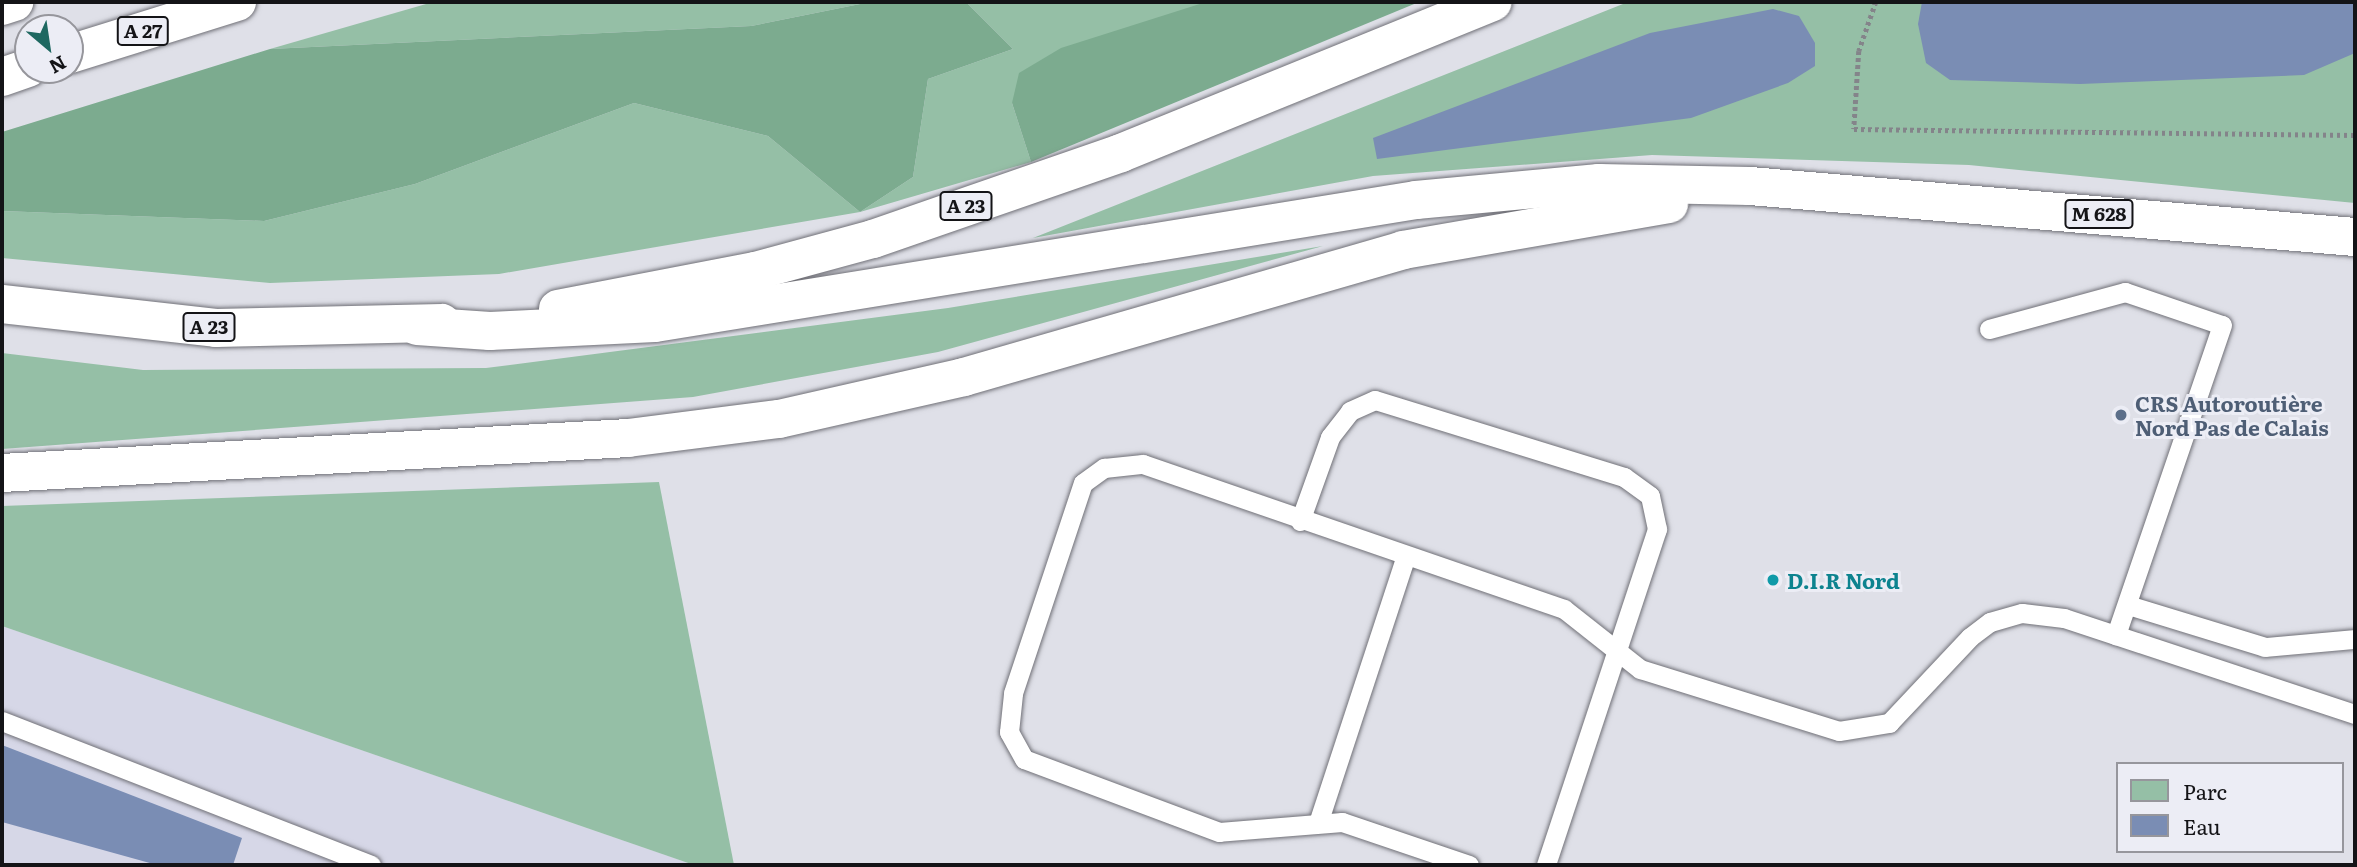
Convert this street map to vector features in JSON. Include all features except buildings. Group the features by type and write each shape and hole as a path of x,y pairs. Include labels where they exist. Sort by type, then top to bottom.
{"highway":[{"path":"2,6 14,2"},
{"name":"A 27","path":"84,50 237,2"},
{"name":"A 23","path":"2,304 216,328 417,326 646,293 873,239 1121,153 1492,2"},
{"path":"417,326 490,331 655,323 1338,212 1534,187 1704,183 1842,195"},
{"path":"2,473 614,439 779,419 901,393 1404,250 1510,228 1692,201 1842,195"},
{"name":"M 628","path":"1842,195 2355,237"}],"lane":[{"path":"1989,329 2125,292 2222,325 2116,635"},
{"path":"1300,521 1331,438 1350,411 1375,400 1624,477 1650,496 1657,528 1546,865"},
{"path":"1469,865 1357,825 1319,820 1257,833 1219,832 1032,764 1009,732 1013,694 1076,496 1092,476 1115,464 1143,464 1405,558 1564,609 1615,653 1640,669 1858,733 1902,714 1941,663 2008,615 2064,618 2355,714"},
{"path":"1319,820 1405,558"},
{"path":"2128,605 2265,647 2355,639"},
{"path":"2,721 371,865"}],"path":[{"path":"1876,2 1860,51 1854,128 2355,135"}],"shaded area":[{"path":"2,626 694,865 2,865"}],"green space":[{"path":"433,2 870,2 751,26 270,49"},
{"path":"870,2 966,2 1013,49 928,79 913,177 860,212 768,136 634,103 415,184 264,221 2,211 2,132 270,49 751,26"},
{"path":"966,2 1206,2 1012,103 1031,162 860,212 913,177 928,79 1013,49"},
{"path":"1206,2 1419,2 1031,162 1012,103 1019,73 1061,48"},
{"path":"1628,2 2355,2 2355,203 1969,165 1652,155 1373,176 1033,238"},
{"path":"634,103 768,136 860,212 499,274 270,283 2,258 2,211 264,221 415,184"},
{"path":"1323,246 938,352 693,397 2,449 2,353 143,370 486,368 948,308"},
{"path":"659,482 734,865 694,865 2,626 2,506"}],"water":[{"path":"1922,2 2355,2 2355,53 2304,75 2080,84 1950,80 1926,63 1918,24"},
{"path":"1773,9 1799,16 1815,43 1815,66 1788,83 1691,118 1377,159 1373,138 1650,33"},
{"path":"2,745 242,838 233,865 157,865 2,822"}],"place":[{"name":"CRS Autoroutière Nord Pas de Calais","path":"2121,415"},
{"name":"D.I.R Nord","path":"1773,580"}]}
